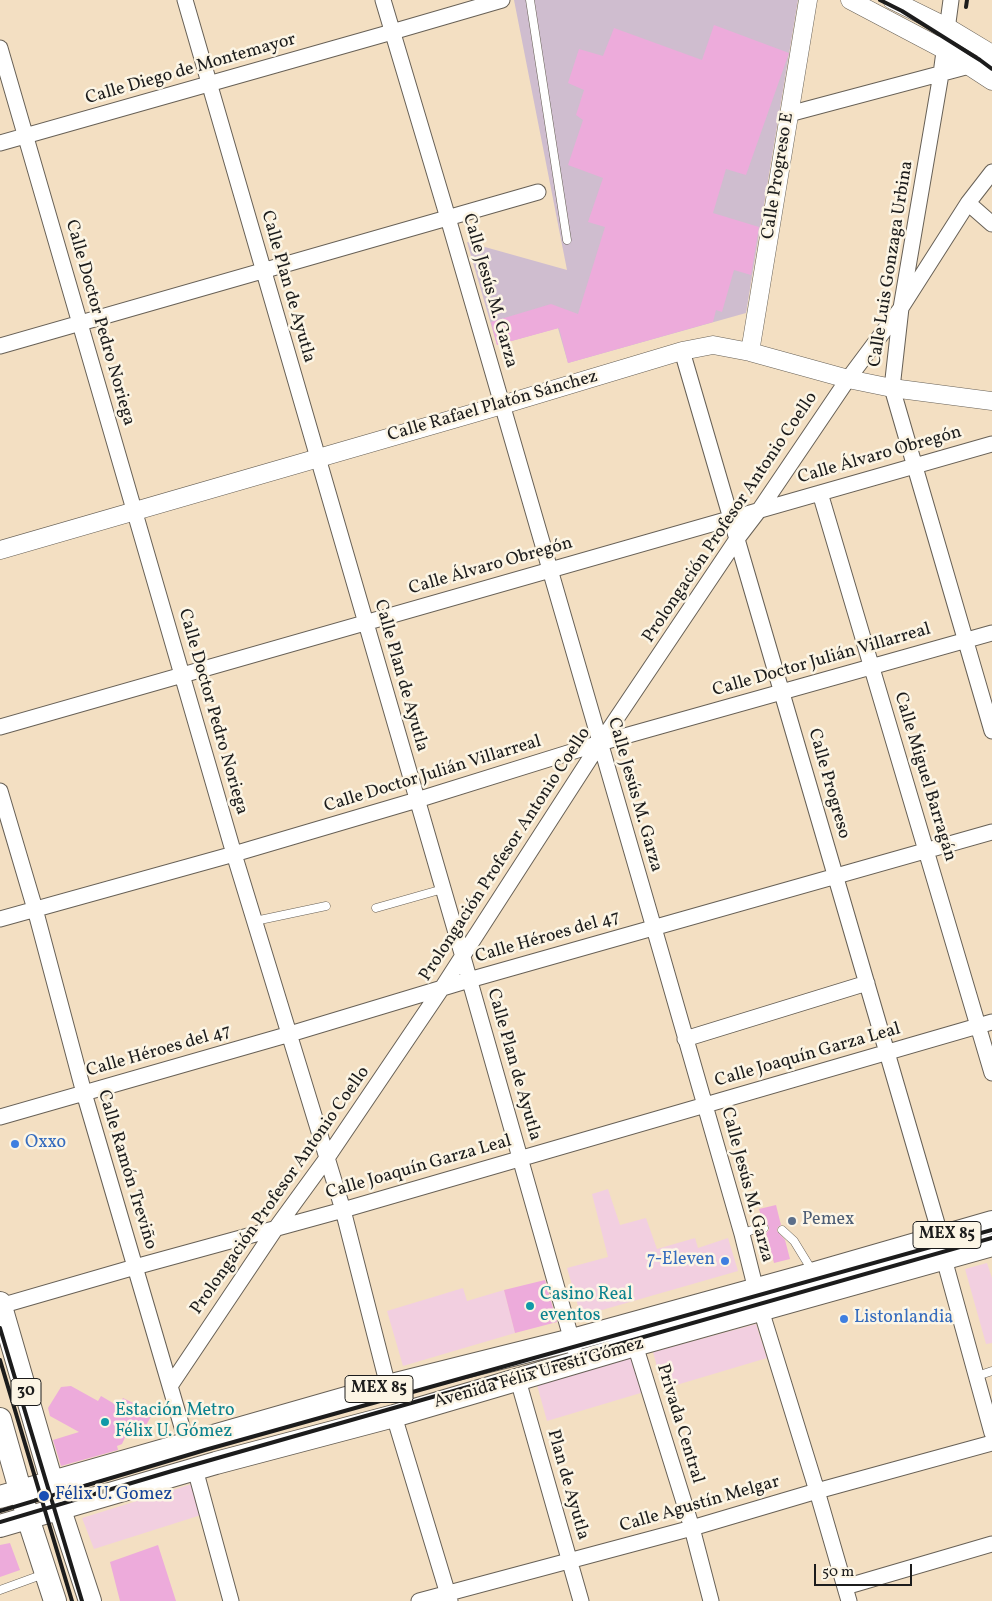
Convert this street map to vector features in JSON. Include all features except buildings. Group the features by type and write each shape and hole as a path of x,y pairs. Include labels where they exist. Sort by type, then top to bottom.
{"main road":[{"name":"Avenida Félix Uresti Gómez","path":"0,1526 195,1469 394,1416 863,1282 904,1258 992,1222"},
{"name":"Avenida Félix Uresti Gómez","path":"10,1494 388,1386 572,1340 872,1256 904,1258 992,1245"},
{"name":"30","path":"0,1305 51,1482 90,1601"},
{"name":"30","path":"0,1419 10,1494 28,1518 55,1601"}],"street":[{"name":"Calle Plan de Ayutla","path":"184,0 463,957 578,1363"},
{"name":"Calle Jesús M. Garza","path":"383,0 654,928 742,1234 761,1310 847,1594"},
{"name":"Calle Diego de Montemayor","path":"0,143 502,0"},
{"name":"Calle Progreso E","path":"750,352 808,0"},
{"path":"850,0 944,49 992,81"},
{"path":"892,0 992,54"},
{"name":"Calle Luis Gonzaga Urbina","path":"951,0 901,308 892,388 992,730"},
{"name":"Calle Doctor Pedro Noriega","path":"0,48 234,854 343,1210 388,1386"},
{"path":"789,114 992,60"},
{"name":"Prolongación Profesor Antonio Coello","path":"170,1386 276,1228 327,1158 463,957 600,743 737,539 760,509 848,379 901,308 968,203 992,172"},
{"path":"0,346 538,192"},
{"path":"968,203 992,224"},
{"name":"Calle Rafael Platón Sánchez","path":"0,550 682,351 713,345 750,352 848,379 892,388 992,401"},
{"name":"Calle Progreso","path":"682,351 938,1227"},
{"name":"Calle Álvaro Obregón","path":"0,727 992,444"},
{"name":"Calle Miguel Barragán","path":"820,492 926,851 985,1024 992,1073"},
{"name":"Calle Doctor Julián Villarreal","path":"0,919 234,854 600,743 992,632"},
{"name":"Calle Ramón Treviño","path":"0,791 84,1093 188,1444"},
{"name":"Calle Héroes del 47","path":"0,1117 290,1034 469,980 992,832"},
{"path":"685,1039 866,983"},
{"name":"Calle Joaquín Garza Leal","path":"0,1305 343,1210 985,1024"},
{"path":"872,1256 892,1244 938,1227 992,1212"},
{"path":"863,1282 875,1285 881,1284 992,1253"},
{"path":"946,1266 992,1433"},
{"name":"Privada Central","path":"635,1346 692,1528 711,1601"},
{"name":"Plan de Ayutla","path":"518,1380 581,1601"},
{"path":"394,1416 449,1597"},
{"name":"Calle Agustín Melgar","path":"419,1601 449,1597 569,1561 692,1528 817,1490 992,1443"},
{"path":"195,1469 231,1601"},
{"path":"847,1594 992,1544"}],"lane":[{"path":"530,0 567,240"},
{"path":"376,908 443,889"},
{"path":"255,921 326,906"},
{"path":"742,1234 764,1228"},
{"path":"782,1230 794,1241 814,1273"},
{"path":"977,1376 992,1371"},
{"path":"0,1590 46,1573"}],"shaded area":[{"path":"514,0 798,0 746,313 568,363 558,328 497,345 467,242 567,270"},
{"path":"608,1189 620,1225 646,1218 657,1249 695,1238 698,1248 728,1238 738,1271 581,1316 567,1268 608,1257 592,1194"},
{"path":"987,1263 992,1278 992,1343 986,1344 965,1269"},
{"path":"463,1288 467,1301 504,1290 515,1333 403,1366 387,1311"},
{"path":"756,1324 767,1358 663,1389 653,1352"},
{"path":"634,1357 644,1392 547,1421 537,1385"},
{"path":"192,1484 201,1515 94,1549 82,1518"}],"railway":[{"path":"880,0 902,11 992,69"},
{"path":"966,7 967,0"},
{"path":"0,1511 205,1450 992,1230"},
{"path":"0,1522 172,1471 992,1238"},
{"path":"0,1328 82,1601"},
{"path":"0,1360 72,1601"}],"place":[{"name":"Oxxo","path":"15,1144"},
{"name":"Pemex","path":"792,1221"},
{"name":"7-Eleven","path":"725,1261"},
{"name":"Casino Real eventos","path":"530,1306"},
{"name":"Listonlandia","path":"844,1319"},
{"name":"Estación Metro Félix U. Gómez","path":"105,1422"},
{"name":"Félix U. Gomez","path":"44,1496"}]}
